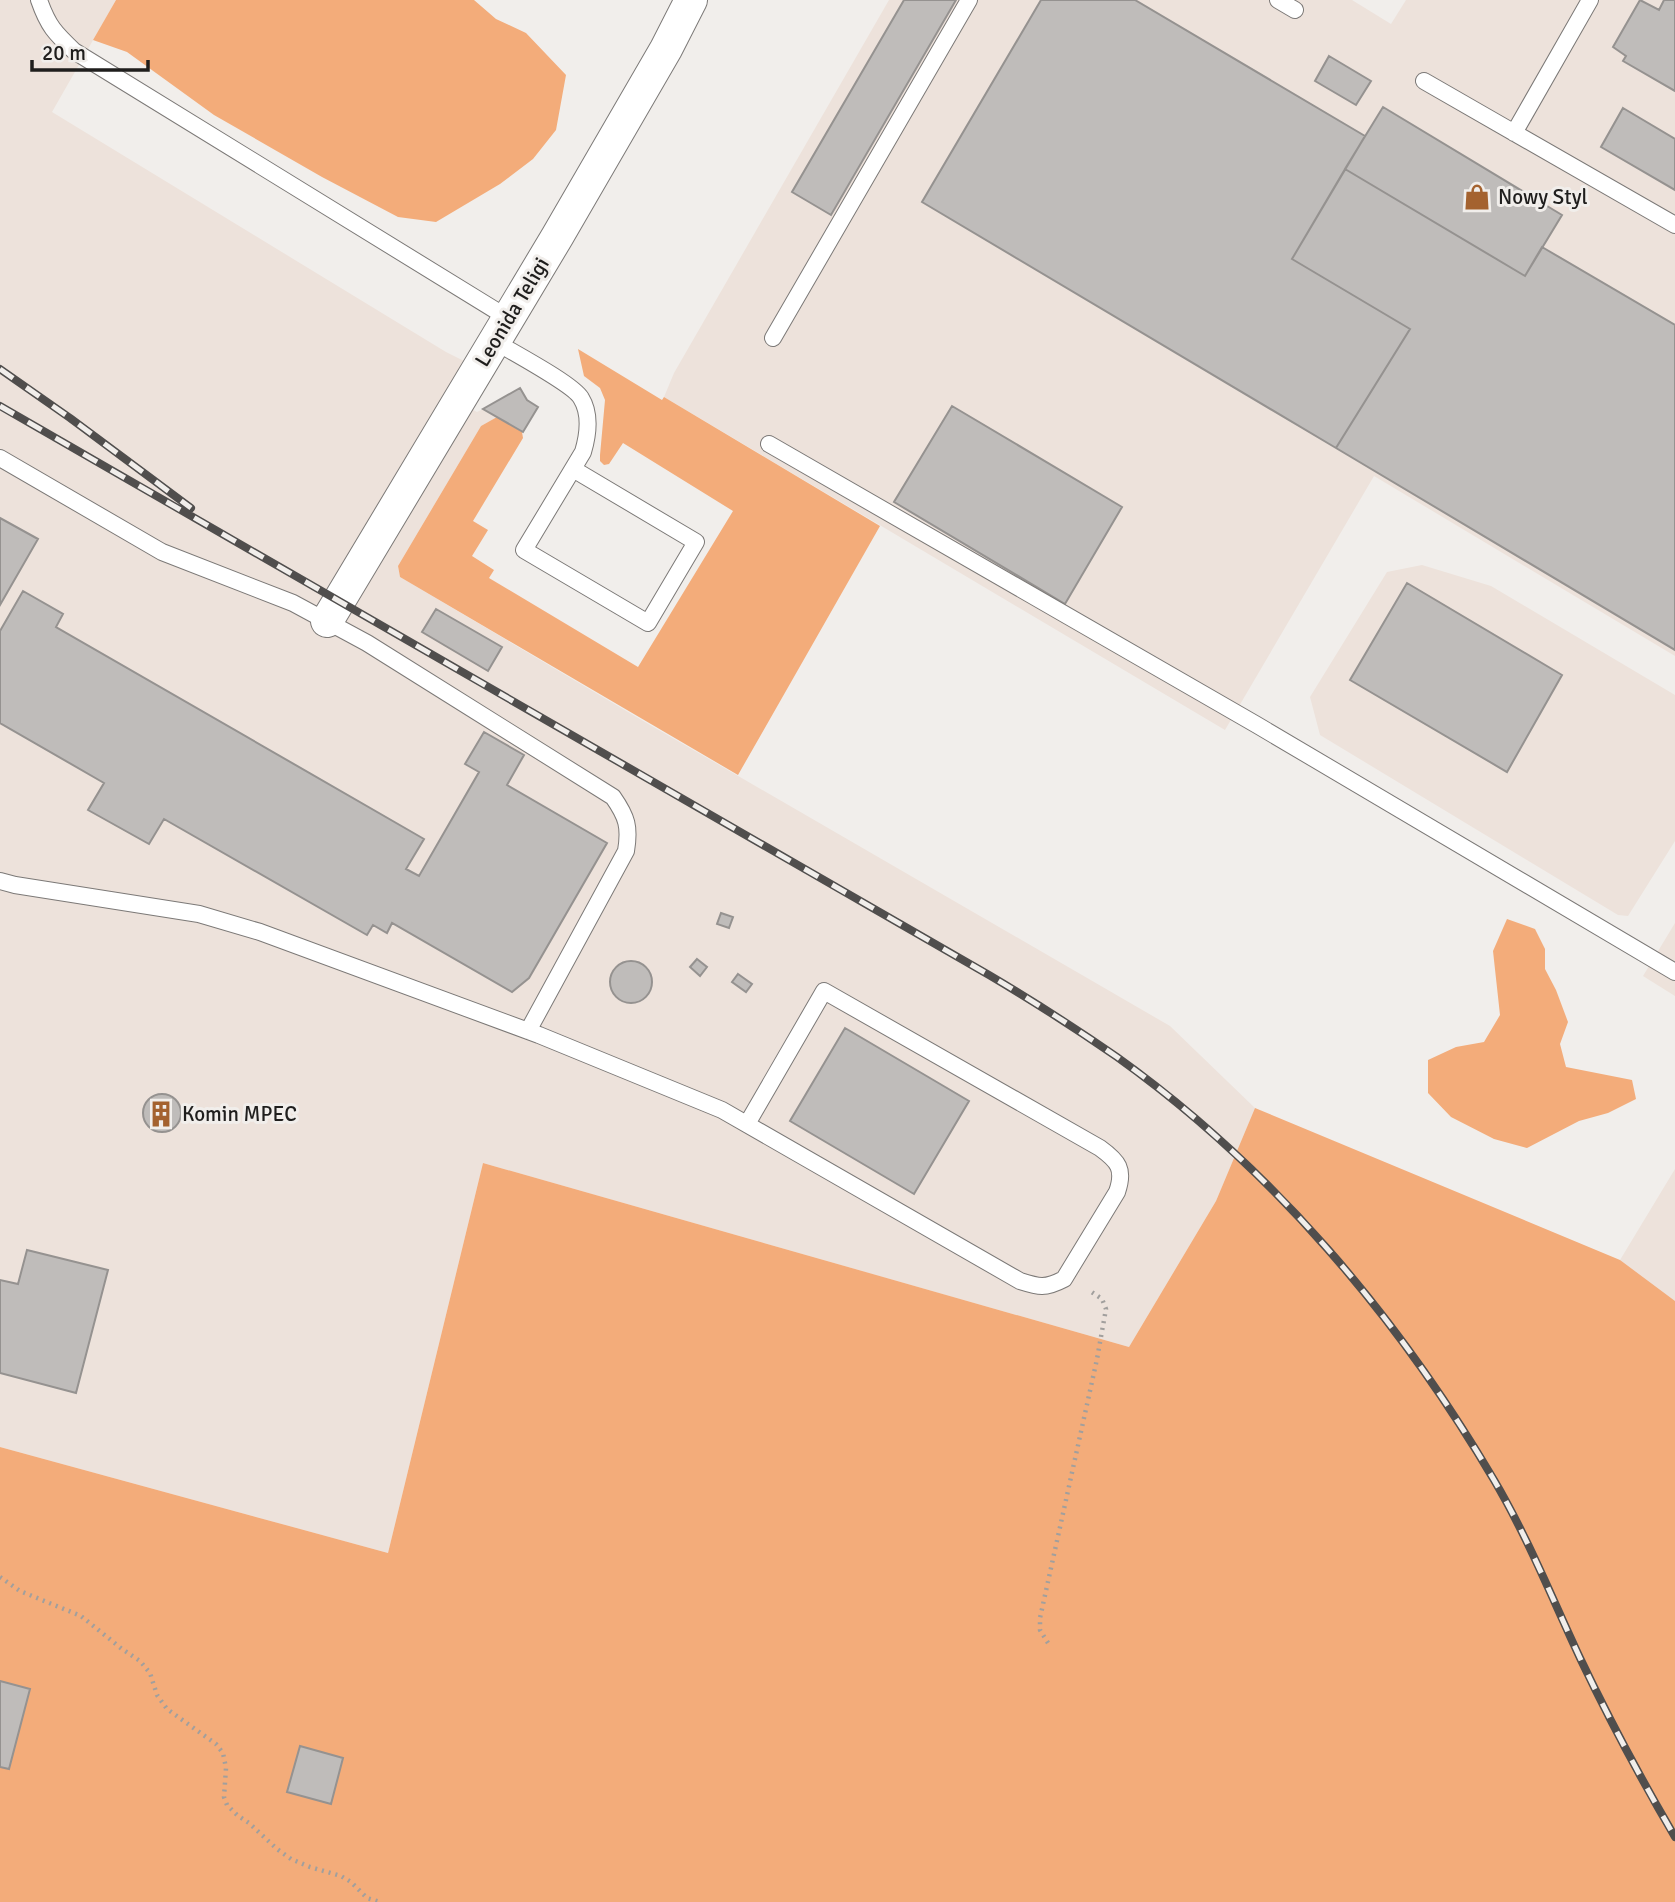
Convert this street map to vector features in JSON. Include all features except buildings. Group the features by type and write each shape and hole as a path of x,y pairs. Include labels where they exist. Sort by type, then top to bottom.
{"street":[{"name":"Leonida Teligi","path":"327,621 659,61 691,0"}],"lane":[{"path":"39,0 46,20 74,51 501,330 581,398 587,416 588,435 583,452 524,550 648,623 696,542 573,469"},
{"path":"773,338 969,0"},
{"path":"1278,0 1295,10"},
{"path":"1514,133 1590,0"},
{"path":"1424,81 1675,225"},
{"path":"769,444 1257,724 1675,972"},
{"path":"0,458 162,552 293,603 367,643 613,797 623,812 629,834 626,851 528,1031"},
{"path":"0,881 199,914 273,937 528,1031 722,1110 1020,1281 1039,1287 1051,1286 1064,1279 1121,1182 1116,1160 1100,1148 824,991 747,1124"}],"path":[{"path":"1048,1643 1040,1630 1040,1618 1106,1309 1102,1299 1064,1279"},
{"path":"0,1577 20,1591 82,1616 140,1661 150,1673 157,1695 167,1709 216,1744 226,1768 224,1797 227,1805 291,1858 341,1877 351,1882 367,1898 380,1902"}],"shaded area":[{"path":"0,0 116,0 52,112 466,362 446,395 477,412 483,409 497,417 481,426 398,566 400,577 1170,1026 1255,1108 1216,1201 1129,1347 483,1163 388,1553 0,1447"},
{"path":"116,0 474,0 496,19 526,33 566,75 556,130 533,159 500,184 436,222 398,217 214,115 127,52 93,40"},
{"path":"889,0 1352,0 1391,24 1406,0 1675,0 1675,656 1374,476 1225,730 664,397 674,373"},
{"path":"578,349 880,526 738,775 400,577 398,566 481,426 497,417 522,432 523,438 473,521 488,530 472,556 494,570 489,578 638,667 733,511 623,443 609,464 604,465 600,461 605,400 600,388 584,376"},
{"path":"1422,565 1491,586 1675,695 1675,841 1628,916 1618,915 1320,735 1310,697 1387,572"},
{"path":"1507,919 1535,929 1545,949 1545,969 1568,1022 1560,1044 1566,1067 1632,1080 1636,1099 1608,1113 1579,1121 1527,1148 1494,1139 1451,1117 1428,1093 1428,1060 1456,1047 1484,1042 1500,1015 1493,951"},
{"path":"1675,923 1675,996 1643,976"},
{"path":"1255,1108 1620,1260 1675,1301 1675,1902 0,1902 0,1447 388,1553 483,1163 1129,1347 1216,1201"},
{"path":"1675,1169 1675,1373 1620,1260"}],"railway":[{"path":"0,369 191,508"},
{"path":"0,406 989,975 1101,1046 1174,1100 1228,1147 1328,1249 1373,1304 1457,1420 1517,1523 1602,1704 1675,1837"}],"place":[{"name":"Nowy Styl","path":"1477,197"},
{"name":"Komin MPEC","path":"161,1114"}]}
